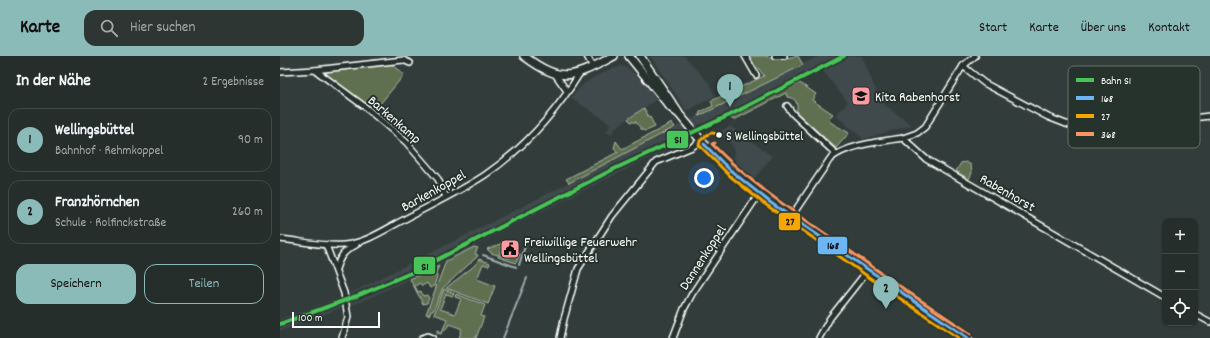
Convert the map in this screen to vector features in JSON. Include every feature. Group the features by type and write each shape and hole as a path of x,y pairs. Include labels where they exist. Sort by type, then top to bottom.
{"main road":[{"path":"524,56 542,69 555,74 567,75 580,73 614,56"},
{"path":"628,56 671,108 679,114 730,170 759,194 791,217 968,338"},
{"path":"640,56 676,106 679,114"}],"street":[{"path":"586,56 593,67"},
{"path":"746,56 756,75"},
{"path":"776,56 784,56"},
{"path":"791,217 830,159 836,154 862,145 903,138 917,133 925,127 963,66 975,56"},
{"path":"280,72 315,70 403,60 410,63"},
{"path":"963,66 984,82 1048,117 1068,124"},
{"name":"Barkenkamp","path":"315,70 365,108 406,142 438,179 446,197"},
{"name":"Barkenkoppel","path":"280,239 326,245 343,245 361,242 446,197 484,175 506,159 532,134 580,73"},
{"path":"555,74 567,91"},
{"path":"787,106 793,114 836,154"},
{"path":"1200,117 1210,116"},
{"name":"Rabenhorst","path":"903,138 926,159 1162,295"},
{"path":"560,338 578,269 612,216 656,162 692,147 702,140"},
{"name":"Dannenkoppel","path":"672,338 692,294 759,194"},
{"path":"336,269 339,258 346,250 361,242"},
{"path":"326,245 344,293 348,317 342,338"},
{"path":"819,338 830,318 868,270"},
{"path":"1198,316 1210,322"},
{"path":"422,338 428,336 433,338"}],"shaded area":[{"path":"650,56 684,56 709,83 715,96 687,111"},
{"path":"819,56 862,56 876,91 885,105 912,125 863,139 836,115 848,102 823,71 800,83 784,89 410,279 360,302 280,331 280,319 340,298 365,286 569,183 675,127"},
{"path":"622,66 629,69 646,84 657,99 616,127 611,134 606,132 611,124 571,98 580,87 594,77"},
{"path":"730,126 772,156 755,178 735,162 733,153 735,153 734,149 729,141 723,137 725,135 721,131"}],"green space":[{"path":"747,56 764,56 779,59 798,56 803,65 699,116 700,112 713,106 711,101 764,76 759,69 753,66"},
{"path":"391,64 404,75 375,110 326,75 328,71"},
{"path":"800,83 816,94 812,100 833,114 829,118 830,122 849,133 836,148 796,112 797,104 795,100 787,97 786,93 734,120 730,118 784,89"},
{"path":"644,108 648,115 647,116 649,118 650,117 655,127 646,131 642,130 636,122 631,122 628,119"},
{"path":"672,123 675,127 569,183 566,179 618,152 614,148 616,141 622,149"},
{"path":"966,162 971,165 972,173 969,179 956,171 961,163"},
{"path":"503,243 499,255 509,258 512,251 520,254 516,263 498,257 498,255 491,253 487,249"},
{"path":"474,247 478,248 475,254 478,255 477,257 443,288 433,311 431,311 429,315 426,314 446,261"},
{"path":"479,259 490,263 489,266 483,264 477,279 495,286 488,304 446,288 474,266"},
{"path":"439,266 436,273 437,277 434,286 430,288 427,283 422,286 420,283 415,286 418,292 421,291 423,296 427,295 429,298 427,303 423,304 410,279"},
{"path":"444,289 454,293 453,296 446,294 440,309 455,314 461,299 455,297 456,294 485,305 481,316 484,317 476,338 459,338 462,329 450,324 441,334 437,333 438,330 442,332 447,319 434,314"}],"waterway":[{"path":"519,265 526,243"},
{"path":"483,255 516,267"},
{"path":"503,338 527,278"}],"rail line":[{"name":"S1","path":"280,324 357,296 413,272 612,170 730,115 844,56"}],"transit line":[{"name":"27","path":"719,135 711,133 700,141 699,145 730,176 762,202 880,285 959,338"},
{"name":"368","path":"715,143 712,144 726,158 771,196 886,277 971,334"},
{"name":"168","path":"704,144 730,170 771,203 968,338"}],"place":[{"name":"Kita Rabenhorst","path":"861,96"},
{"name":"Wellingsbüttel","path":"730,107"},
{"name":"S Wellingsbüttel","path":"719,135"},
{"name":"Freiwillige Feuerwehr Wellingsbüttel","path":"510,249"},
{"name":"Franzhörnchen","path":"886,309"}]}
